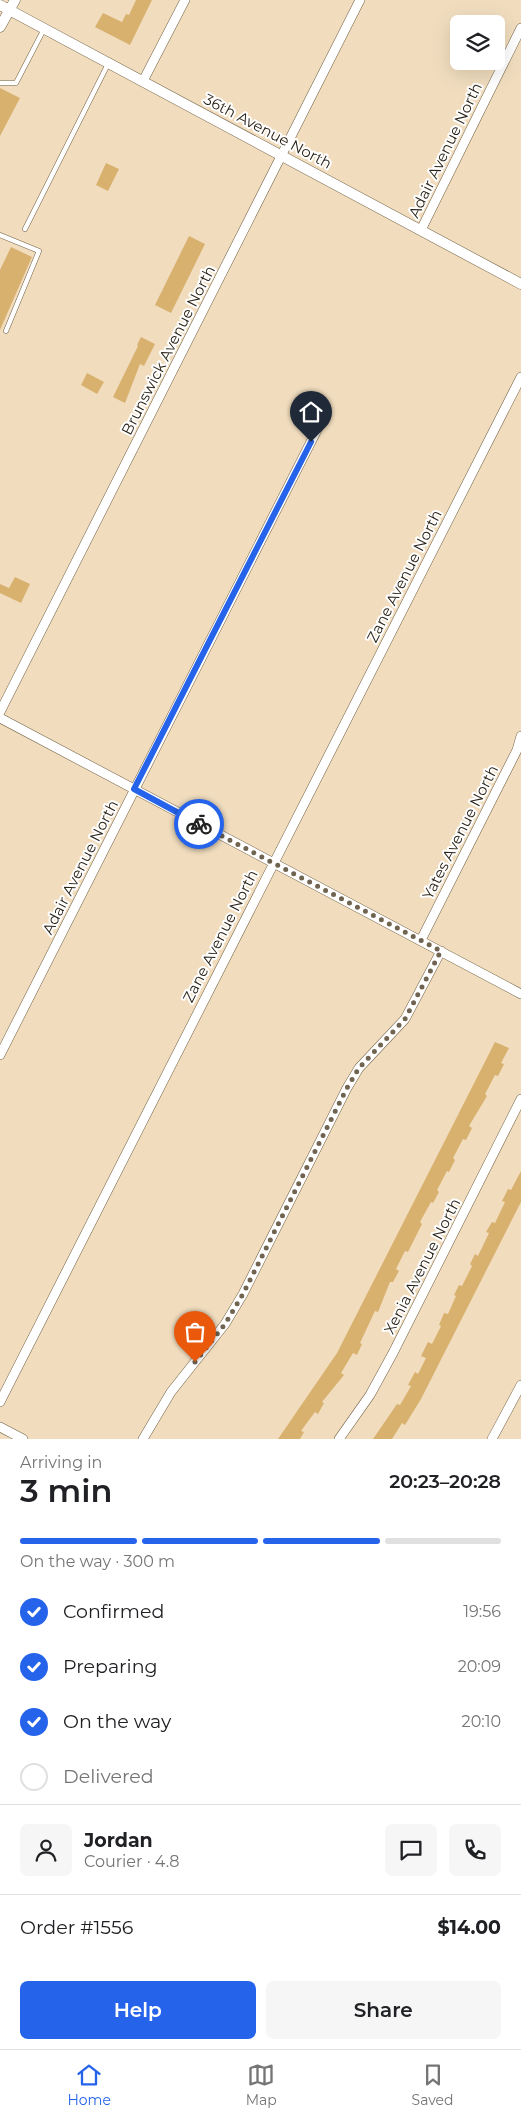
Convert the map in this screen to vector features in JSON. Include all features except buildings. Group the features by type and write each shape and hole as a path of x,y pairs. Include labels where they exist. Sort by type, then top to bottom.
{"street":[{"path":"0,27 4,7 15,0"},
{"path":"143,81 185,0"},
{"name":"Brunswick Avenue North","path":"0,712 360,0"},
{"name":"36th Avenue North","path":"4,7 521,284"},
{"name":"Adair Avenue North","path":"421,230 521,28"},
{"name":"Zane Avenue North","path":"0,1402 272,863 521,377"},
{"name":"Adair Avenue North","path":"0,1055 320,424"},
{"path":"0,718 521,994"},
{"name":"Yates Avenue North","path":"421,940 517,750 521,736"},
{"path":"143,1439 171,1392 225,1324 243,1294 347,1088 359,1068 405,1019 441,951"},
{"name":"Xenia Avenue North","path":"339,1439 370,1395 393,1353 521,1099"},
{"path":"492,1439 521,1385"},
{"path":"0,1427 23,1439"}],"lane":[{"path":"0,82 16,83 44,28"},
{"path":"25,229 109,63"},
{"path":"0,235 39,251 6,331"}],"way so far":[{"path":"195,1362 225,1324 243,1294 347,1088 359,1068 405,1019 441,951 199,824"}],"route":[{"path":"199,824 134,789 311,442"}]}
